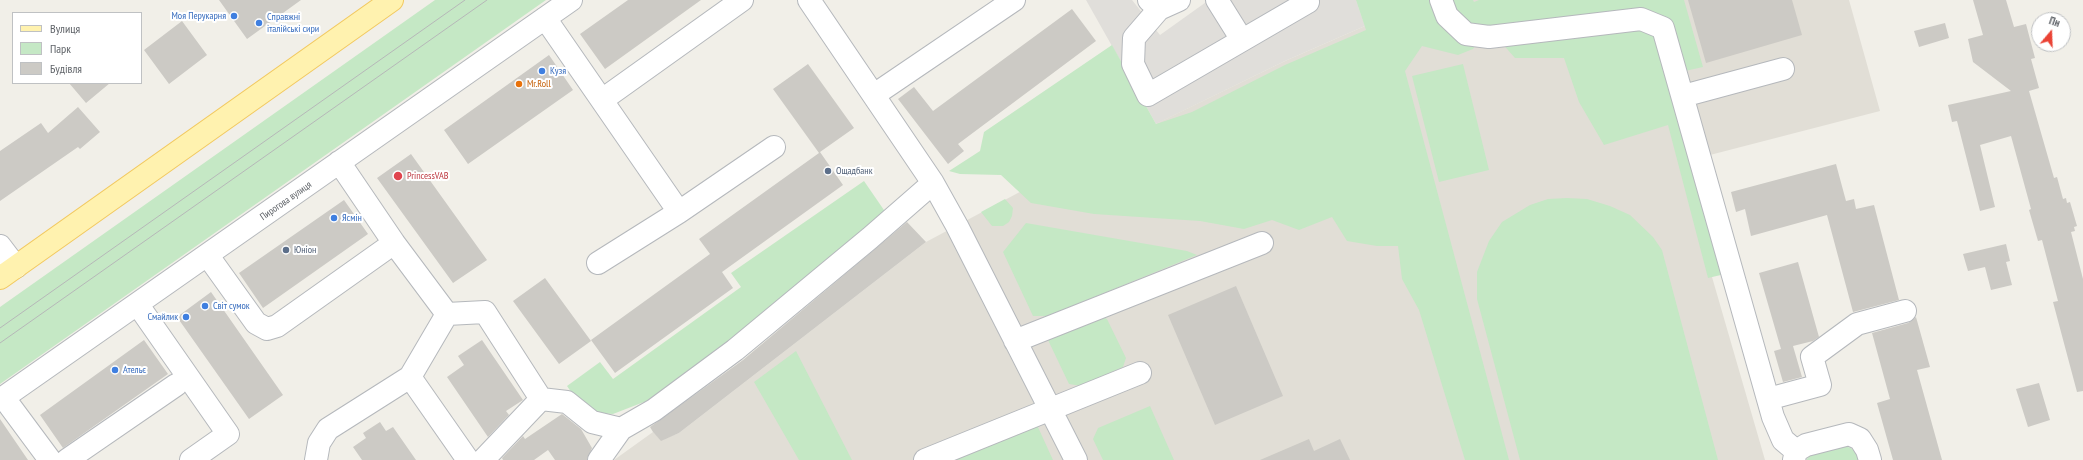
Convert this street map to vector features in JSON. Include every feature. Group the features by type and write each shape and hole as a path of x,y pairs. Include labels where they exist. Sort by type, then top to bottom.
{"main road":[{"path":"8,273 392,0"}],"street":[{"name":"Пирогова вулиця","path":"2,399 571,0"},
{"path":"602,100 742,0"},
{"path":"809,0 933,182 1076,460"},
{"path":"874,95 1014,0"},
{"path":"1179,0 1154,5 1134,38 1133,64 1148,95 1308,2"},
{"path":"1217,0 1242,40"},
{"path":"1441,0 1447,16 1466,34 1489,37 1641,19 1662,28 1683,96 1768,399 1782,440 1795,456 1806,445 1849,434 1860,439 1867,450 1870,460"},
{"path":"544,18 680,212"},
{"path":"1683,96 1783,69"},
{"path":"598,263 680,212 774,147"},
{"path":"340,162 394,243 447,314"},
{"path":"599,460 621,429 654,410 735,350 870,238 933,182"},
{"path":"208,256 256,323 267,329 277,326 394,243"},
{"path":"1015,341 1262,243"},
{"path":"0,246 8,273"},
{"path":"138,305 228,434 191,460"},
{"path":"1768,399 1820,385 1812,357 1857,324 1905,310"},
{"path":"447,314 485,312 541,399"},
{"path":"316,460 319,443 328,429 410,377 447,314"},
{"path":"925,460 1140,373"},
{"path":"410,377 468,460"},
{"path":"67,460 176,385"},
{"path":"2,399 50,460"},
{"path":"541,399 567,402 592,422 621,429"},
{"path":"483,460 541,399"}],"shaded area":[{"path":"1086,0 1132,0 1160,35 1209,0 1356,0 1365,26 1285,61 1156,124"},
{"path":"1356,0 1849,0 1880,111 1679,163 1765,460 614,460 653,432 661,440 679,433 926,242 1061,170 1285,61 1365,26"}],"green space":[{"path":"435,0 546,0 0,384 0,307"},
{"path":"1356,0 1473,0 1474,2 1479,0 1684,0 1703,67 1676,73 1725,274 1708,278 1668,125 1604,145 1579,102 1564,58 1515,58 1500,41 1478,42 1473,49 1458,55 1422,46 1405,71 1509,460 1465,460 1419,310 1402,279 1398,246 1377,246 1347,241 1332,217 1299,230 1272,220 1244,229 1200,221 1094,214 1031,203 1001,175 960,174 949,171 980,151 984,132 1112,45 1156,124 1192,112 1285,65 1366,30"},
{"path":"1463,64 1489,170 1439,182 1412,76"},
{"path":"864,181 886,213 654,404 644,402 613,414 594,413 578,402 567,386 600,362 613,379 741,287 731,273"},
{"path":"1005,199 1013,208 1012,216 1009,222 1003,226 992,226 981,212"},
{"path":"1548,199 1587,199 1610,206 1630,215 1653,237 1662,250 1718,460 1520,460 1477,299 1477,272 1489,241 1502,222 1530,205"},
{"path":"1026,223 1187,251 1197,255 1048,316 1033,316 1003,252"},
{"path":"1096,313 1107,319 1126,358 1123,367 1081,386 1069,384 1048,340 1054,330"},
{"path":"796,351 852,460 799,460 754,382"},
{"path":"1150,406 1174,460 1103,460 1093,439 1098,428"},
{"path":"1037,425 1053,460 953,460"},
{"path":"1841,445 1851,448 1860,456 1861,460 1806,460 1812,453"}],"building":[{"path":"219,0 301,0 247,39"},
{"path":"628,0 701,0 605,69 580,34"},
{"path":"1688,0 1792,0 1802,35 1706,63"},
{"path":"1973,0 2006,0 2014,27 2026,24 2031,43 2031,52 2033,52 2035,58 2031,59 2039,88 2029,91 2054,178 2057,177 2063,199 2066,198 2067,203 2070,202 2077,226 2074,227 2075,231 2071,232 2083,279 2083,391 2077,392 2053,302 2058,301 2042,240 2038,241 2029,210 2031,209 2011,136 1980,145 1995,207 1980,211 1957,121 1952,122 1948,105 2011,91 1973,62 1968,39 1983,35"},
{"path":"1072,9 1096,41 958,144 964,151 948,164 898,99 914,87 933,111"},
{"path":"182,21 207,55 169,84 144,50"},
{"path":"1945,23 1949,38 1919,47 1914,31"},
{"path":"549,55 573,90 468,164 444,130"},
{"path":"808,64 854,128 820,152 843,185 722,272 733,288 615,373 591,340 710,254 699,239 819,153 773,89"},
{"path":"70,84 109,84 86,103"},
{"path":"78,107 100,132 80,149 78,147 0,201 0,151 41,123 48,133"},
{"path":"411,154 487,260 453,283 377,178"},
{"path":"1836,164 1846,201 1854,199 1856,209 1874,205 1899,300 1853,312 1827,215 1751,236 1745,209 1736,212 1731,192"},
{"path":"344,200 368,234 263,308 239,273"},
{"path":"907,222 926,242 679,433 661,441 653,432 650,427 743,360"},
{"path":"2006,244 2010,261 2006,262 2012,285 1991,290 1985,267 1968,271 1963,254"},
{"path":"1798,262 1819,337 1813,341 1793,346 1802,377 1783,382 1774,351 1781,349 1759,273"},
{"path":"545,278 591,341 559,364 513,301"},
{"path":"1236,286 1283,396 1215,425 1168,315"},
{"path":"211,292 283,395 249,419 177,317"},
{"path":"1916,317 1930,367 1917,370 1942,460 1893,460 1877,403 1890,399 1872,333 1908,323"},
{"path":"144,340 168,374 63,448 40,415"},
{"path":"482,340 523,400 506,411 509,415 488,437 447,377 464,365 458,356"},
{"path":"2039,383 2050,420 2028,427 2016,389"},
{"path":"562,414 581,429 592,448 587,460 555,460 548,450 534,460 503,460 502,458 523,436 525,439"},
{"path":"0,419 28,460 0,460"},
{"path":"380,422 386,431 393,427 416,460 362,460 353,447 366,438 363,433"},
{"path":"1309,439 1314,451 1340,439 1350,460 1260,460"}],"tram line":[{"path":"0,328 465,0"},
{"path":"0,343 487,0"}],"place":[{"name":"Моя Перукарня","path":"234,16"},
{"name":"Справжні італійські сири","path":"259,23"},
{"name":"Кузя","path":"542,71"},
{"name":"Mr.Roll","path":"519,84"},
{"name":"Ощадбанк","path":"828,171"},
{"name":"PrincessVAB","path":"398,176"},
{"name":"Ясмін","path":"334,218"},
{"name":"Юніон","path":"286,250"},
{"name":"Світ сумок","path":"205,306"},
{"name":"Смайлик","path":"186,317"},
{"name":"Ательє","path":"115,370"}]}
